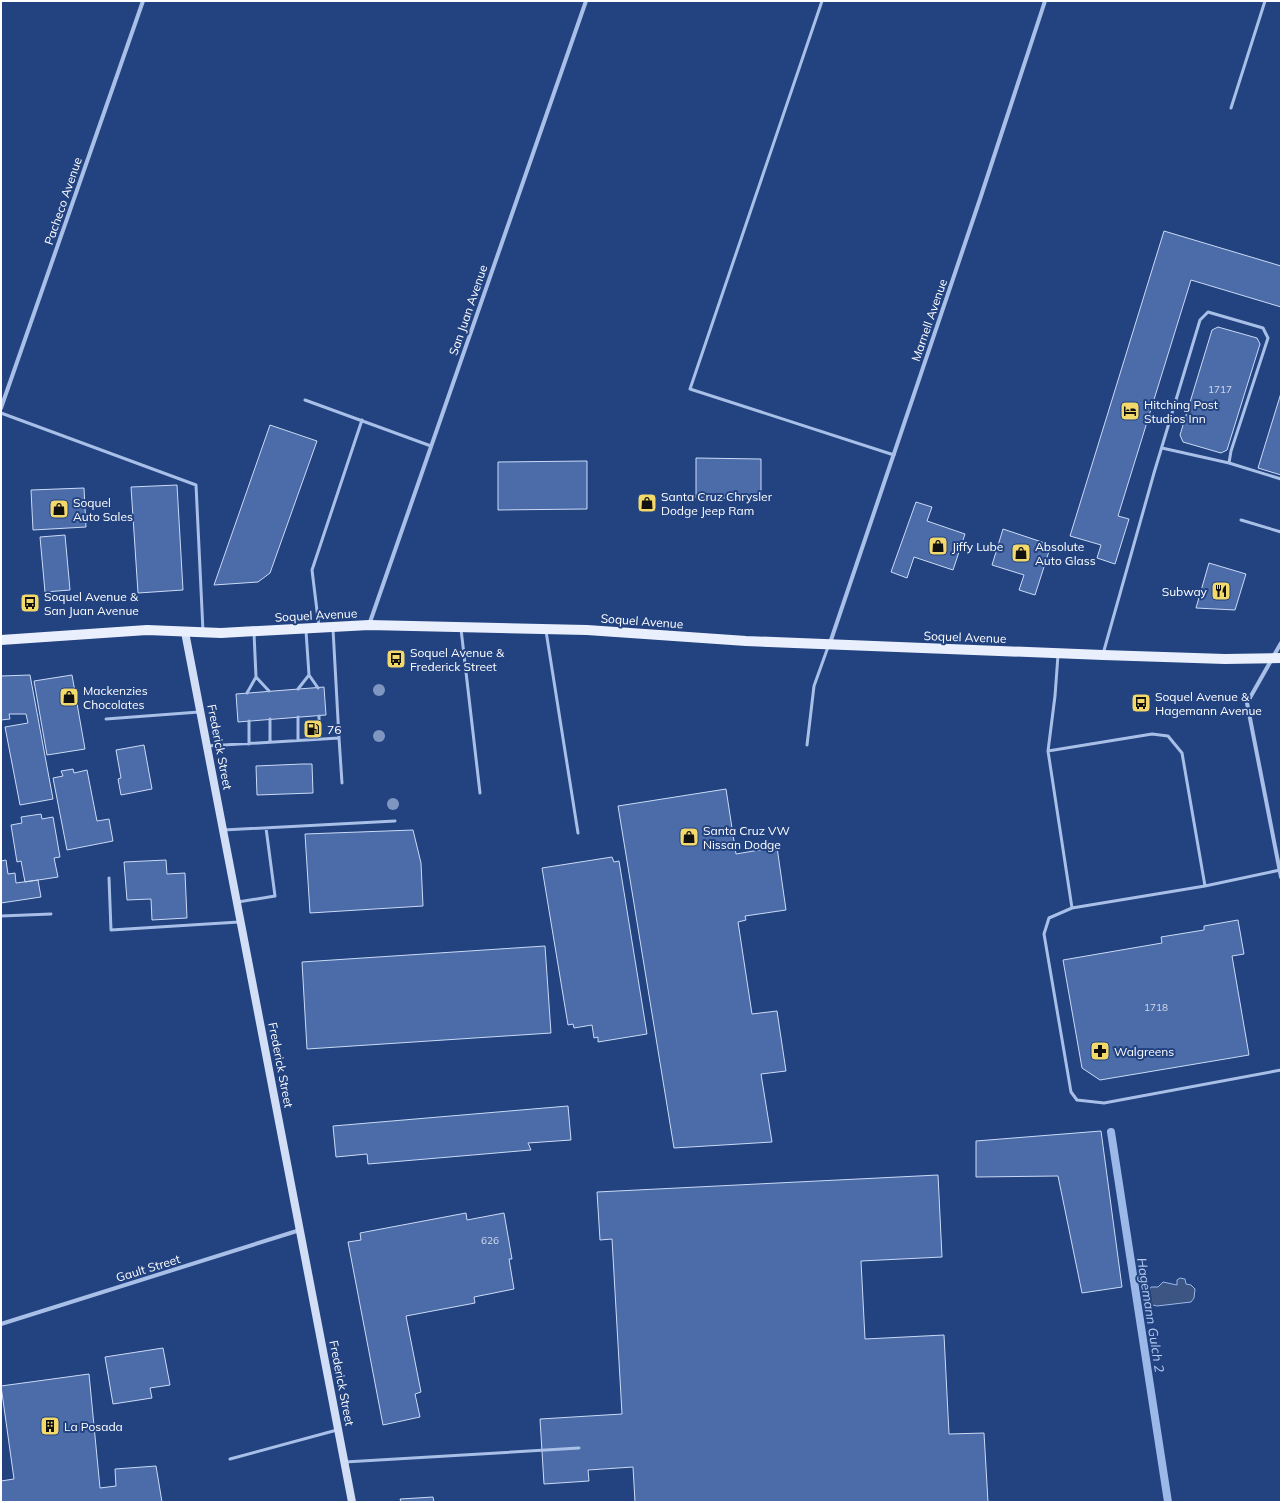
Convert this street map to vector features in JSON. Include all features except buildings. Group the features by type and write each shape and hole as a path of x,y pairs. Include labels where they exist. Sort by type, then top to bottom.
{"main road":[{"name":"Soquel Avenue","path":"1,640 147,630 203,633 319,629 369,625 587,630 738,641 1058,654 1225,660 1277,658"},
{"name":"Frederick Street","path":"185,632 352,1502"}],"street":[{"name":"Pacheco Avenue","path":"1,408 143,1"},
{"name":"San Juan Avenue","path":"369,625 586,1"},
{"name":"Marnell Avenue","path":"829,645 1045,1"},
{"path":"1281,643 1277,658 1247,703 1281,877"},
{"name":"Gault Street","path":"1,1324 301,1230"}],"lane":[{"path":"822,1 690,389 894,454"},
{"path":"1231,108 1265,1"},
{"path":"1103,655 1200,320 1208,312 1263,328 1268,338 1231,451 1229,463"},
{"path":"305,400 431,446"},
{"path":"1,413 196,484 203,633"},
{"path":"319,629 312,570 362,420"},
{"path":"1162,448 1229,463 1281,479"},
{"path":"1241,520 1281,532"},
{"path":"461,627 480,793"},
{"path":"333,628 342,783"},
{"path":"306,629 309,675 318,688"},
{"path":"546,629 578,833"},
{"path":"247,693 256,677 254,631"},
{"path":"807,745 814,686 829,645"},
{"path":"1058,654 1055,696 1048,751 1072,908"},
{"path":"298,689 309,675"},
{"path":"256,677 269,691"},
{"path":"106,718 201,712"},
{"path":"318,716 319,739"},
{"path":"298,717 298,740"},
{"path":"270,719 270,742"},
{"path":"248,721 249,744"},
{"path":"1048,751 1152,734 1168,736 1182,753 1205,886"},
{"path":"207,746 339,738"},
{"path":"223,830 395,821"},
{"path":"237,902 275,896 266,828"},
{"path":"1280,870 1205,886 1072,908 1049,918 1044,934 1071,1092 1077,1100 1104,1103 1281,1070"},
{"path":"108,878 111,930 241,922"},
{"path":"1,916 51,914"},
{"path":"230,1458 339,1430"},
{"path":"345,1462 580,1448"}],"water":[{"path":"1180,1278 1185,1279 1186,1284 1191,1285 1195,1289 1194,1298 1191,1302 1157,1306 1149,1304 1147,1292 1151,1287 1158,1287 1163,1282 1177,1285 1177,1280"}],"waterway":[{"name":"Hagemann Gulch 2","path":"1111,1132 1168,1502"}],"place":[{"name":"Hitching Post Studios Inn","path":"1130,411"},
{"name":"Santa Cruz Chrysler Dodge Jeep Ram","path":"647,503"},
{"name":"Soquel Auto Sales","path":"59,509"},
{"name":"Jiffy Lube","path":"938,546"},
{"name":"Absolute Auto Glass","path":"1021,553"},
{"name":"Subway","path":"1221,591"},
{"name":"Soquel Avenue & San Juan Avenue","path":"30,603"},
{"name":"Soquel Avenue & Frederick Street","path":"396,659"},
{"name":"Mackenzies Chocolates","path":"69,697"},
{"name":"Soquel Avenue & Hagemann Avenue","path":"1141,703"},
{"name":"76","path":"313,729"},
{"name":"Santa Cruz VW Nissan Dodge","path":"689,837"},
{"name":"Walgreens","path":"1100,1051"},
{"name":"La Posada","path":"50,1426"}]}
